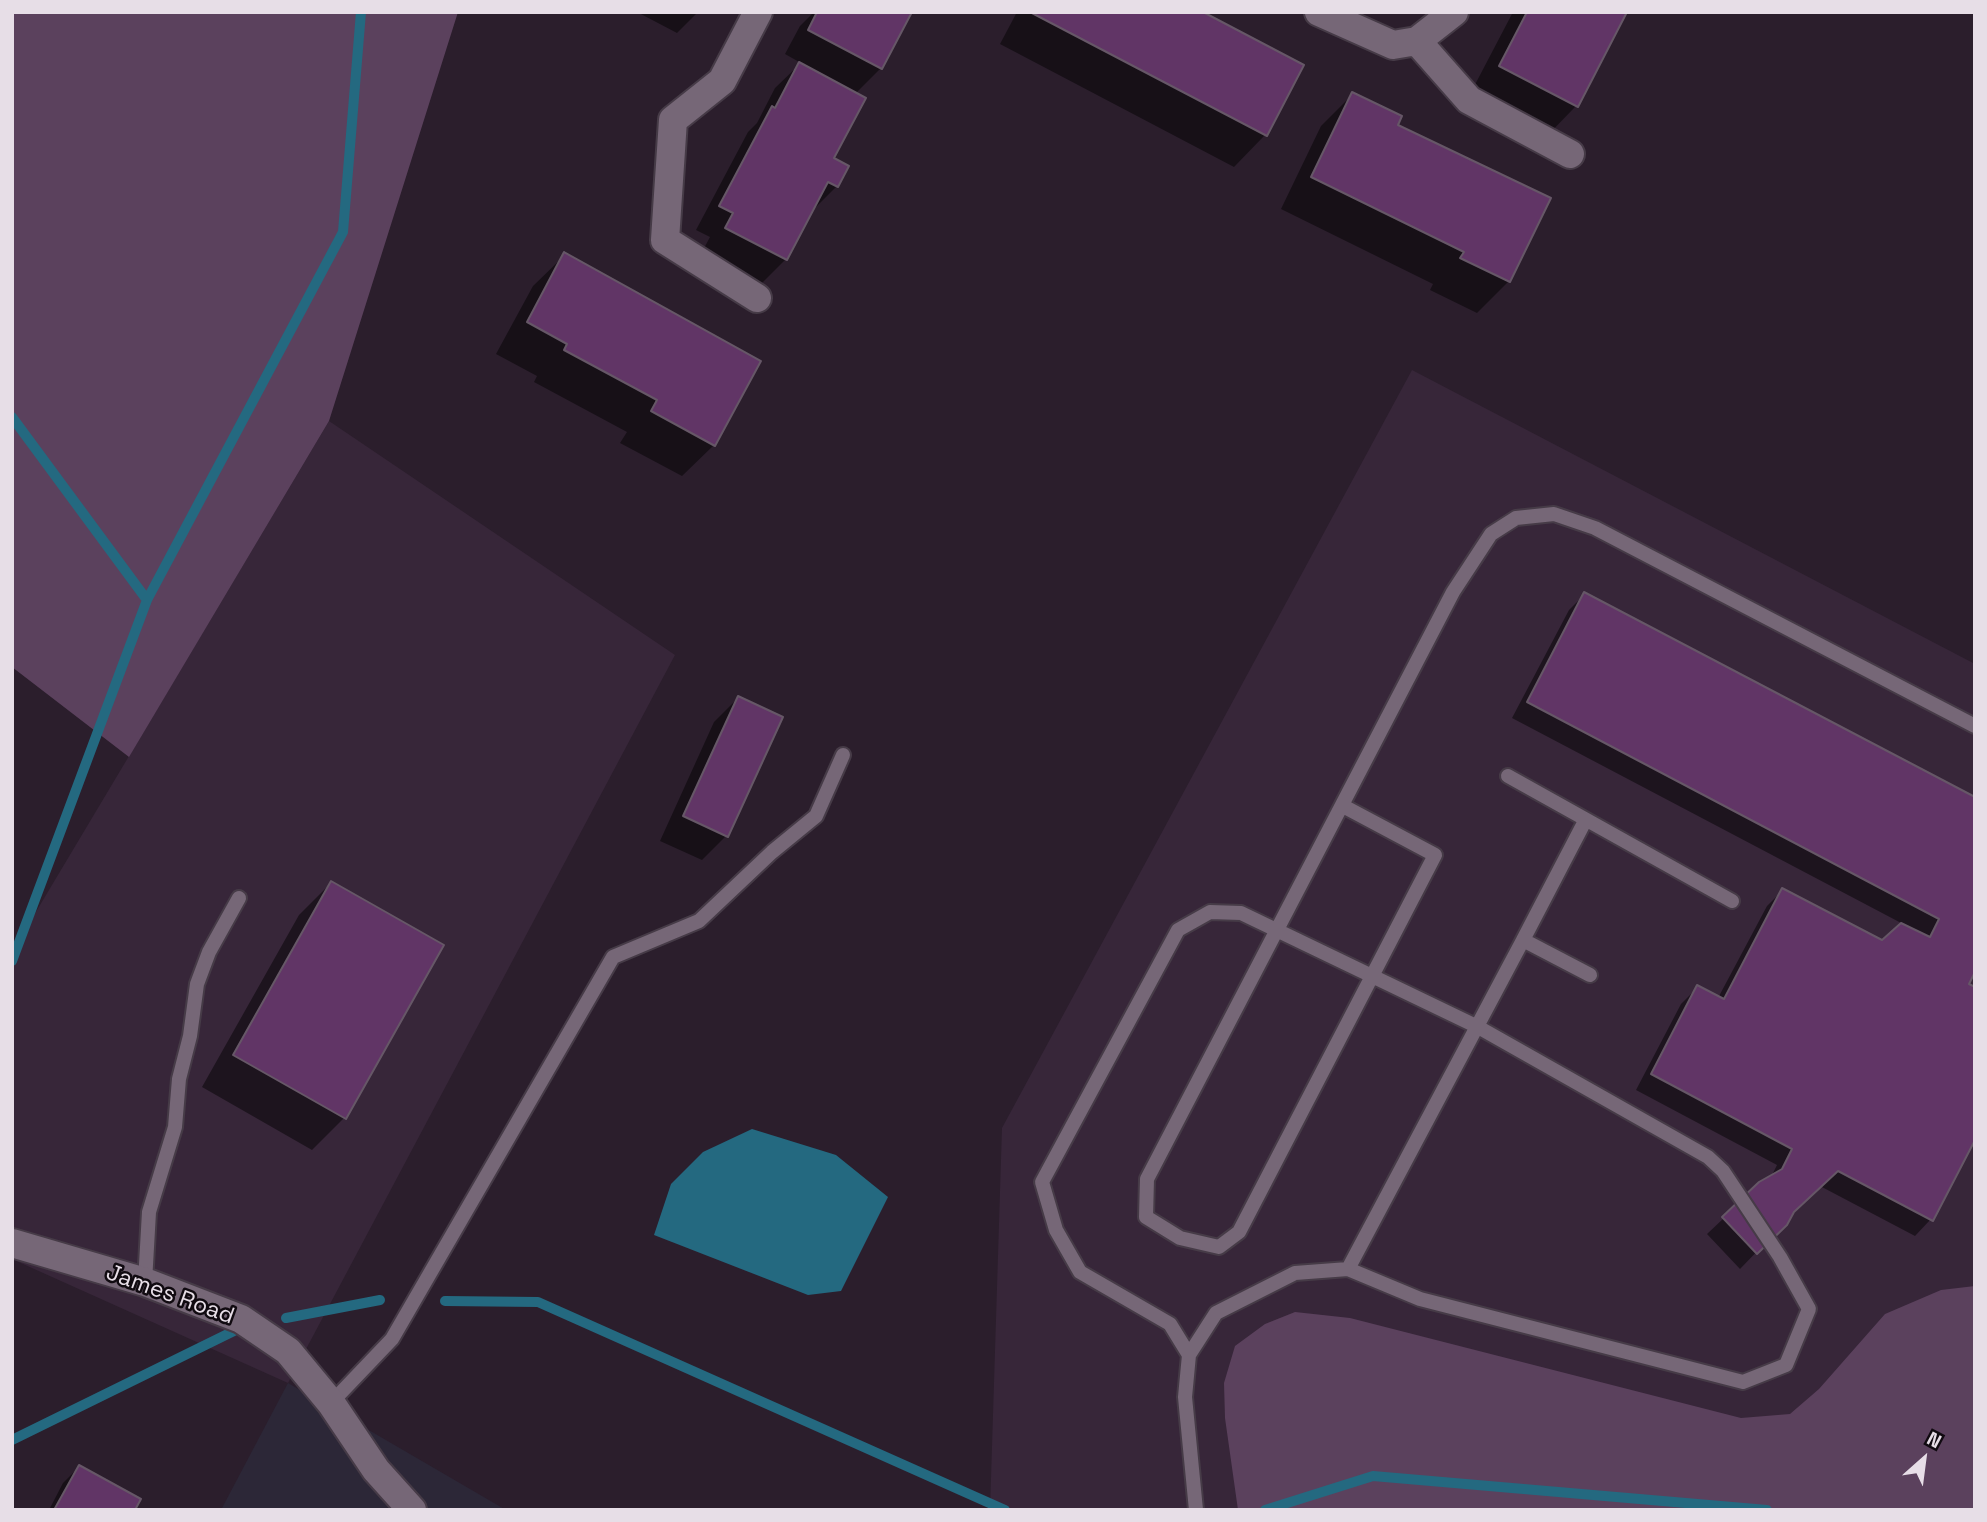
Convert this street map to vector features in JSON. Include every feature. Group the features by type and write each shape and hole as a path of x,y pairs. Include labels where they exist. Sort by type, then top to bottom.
{"street":[{"path":"757,298 665,240 673,120 722,81 758,12"},
{"path":"1319,12 1394,45 1417,41 1454,12"},
{"path":"1417,41 1469,100 1570,154"},
{"name":"James Road","path":"12,1243 145,1282 241,1320 288,1351 331,1403 376,1470 412,1510"}],"lane":[{"path":"1343,806 1436,855 1239,1232 1219,1247 1180,1238 1146,1217 1147,1179 1453,592 1491,534 1516,518 1554,514 1595,528 1975,726"},
{"path":"331,1403 392,1339 613,957 699,921 772,852 817,816 844,755"},
{"path":"1508,776 1732,901"},
{"path":"1348,1269 1585,821"},
{"path":"145,1282 149,1212 168,1158 175,1126 179,1079 190,1036 197,984 209,952 239,898"},
{"path":"1188,1355 1170,1324 1080,1272 1056,1230 1042,1182 1178,929 1210,912 1241,913 1279,930 1478,1027 1688,1144 1723,1171 1780,1257 1809,1309 1786,1365 1743,1382 1420,1299 1348,1269 1295,1273 1216,1313 1188,1355 1185,1397 1196,1510"},
{"path":"1523,940 1590,975"}],"shaded area":[{"path":"12,12 458,12 329,421 129,757 12,667"},
{"path":"1412,370 1975,664 1975,1510 990,1510 1002,1128"},
{"path":"329,421 675,655 288,1383 12,1259 12,952"},
{"path":"1975,1286 1975,1510 1238,1510 1225,1418 1224,1383 1235,1346 1265,1324 1295,1312 1350,1318 1741,1418 1790,1414 1819,1389 1885,1314 1941,1290"},
{"path":"288,1383 506,1510 221,1510"}],"water":[{"path":"752,1129 836,1155 888,1197 841,1291 808,1295 654,1235 671,1184 703,1152"}],"building":[{"path":"817,12 912,12 882,69 808,30"},
{"path":"1030,12 1203,12 1304,65 1267,136"},
{"path":"1527,12 1627,12 1578,107 1499,66"},
{"path":"799,62 866,98 834,158 849,166 838,187 828,182 787,260 725,228 733,213 719,206 772,106 775,108"},
{"path":"1352,92 1402,116 1398,125 1551,198 1510,282 1460,258 1464,252 1311,177"},
{"path":"564,252 761,361 715,446 651,411 657,400 564,350 567,344 527,322"},
{"path":"1584,592 1975,797 1975,972 1969,984 1975,987 1975,1140 1933,1221 1838,1171 1794,1212 1787,1225 1757,1254 1722,1217 1759,1182 1782,1169 1792,1149 1651,1074 1697,985 1724,999 1782,888 1882,940 1901,923 1930,937 1939,919 1527,702"},
{"path":"738,696 783,717 728,837 683,816"},
{"path":"331,881 444,945 346,1119 233,1055"},
{"path":"79,1465 141,1499 135,1510 54,1510"}],"waterway":[{"path":"12,961 147,600 343,232 361,12"},
{"path":"12,417 147,600"},
{"path":"286,1318 380,1300"},
{"path":"445,1301 538,1302 1005,1510"},
{"path":"12,1440 242,1327"},
{"path":"1265,1510 1373,1476 1767,1510"}]}
